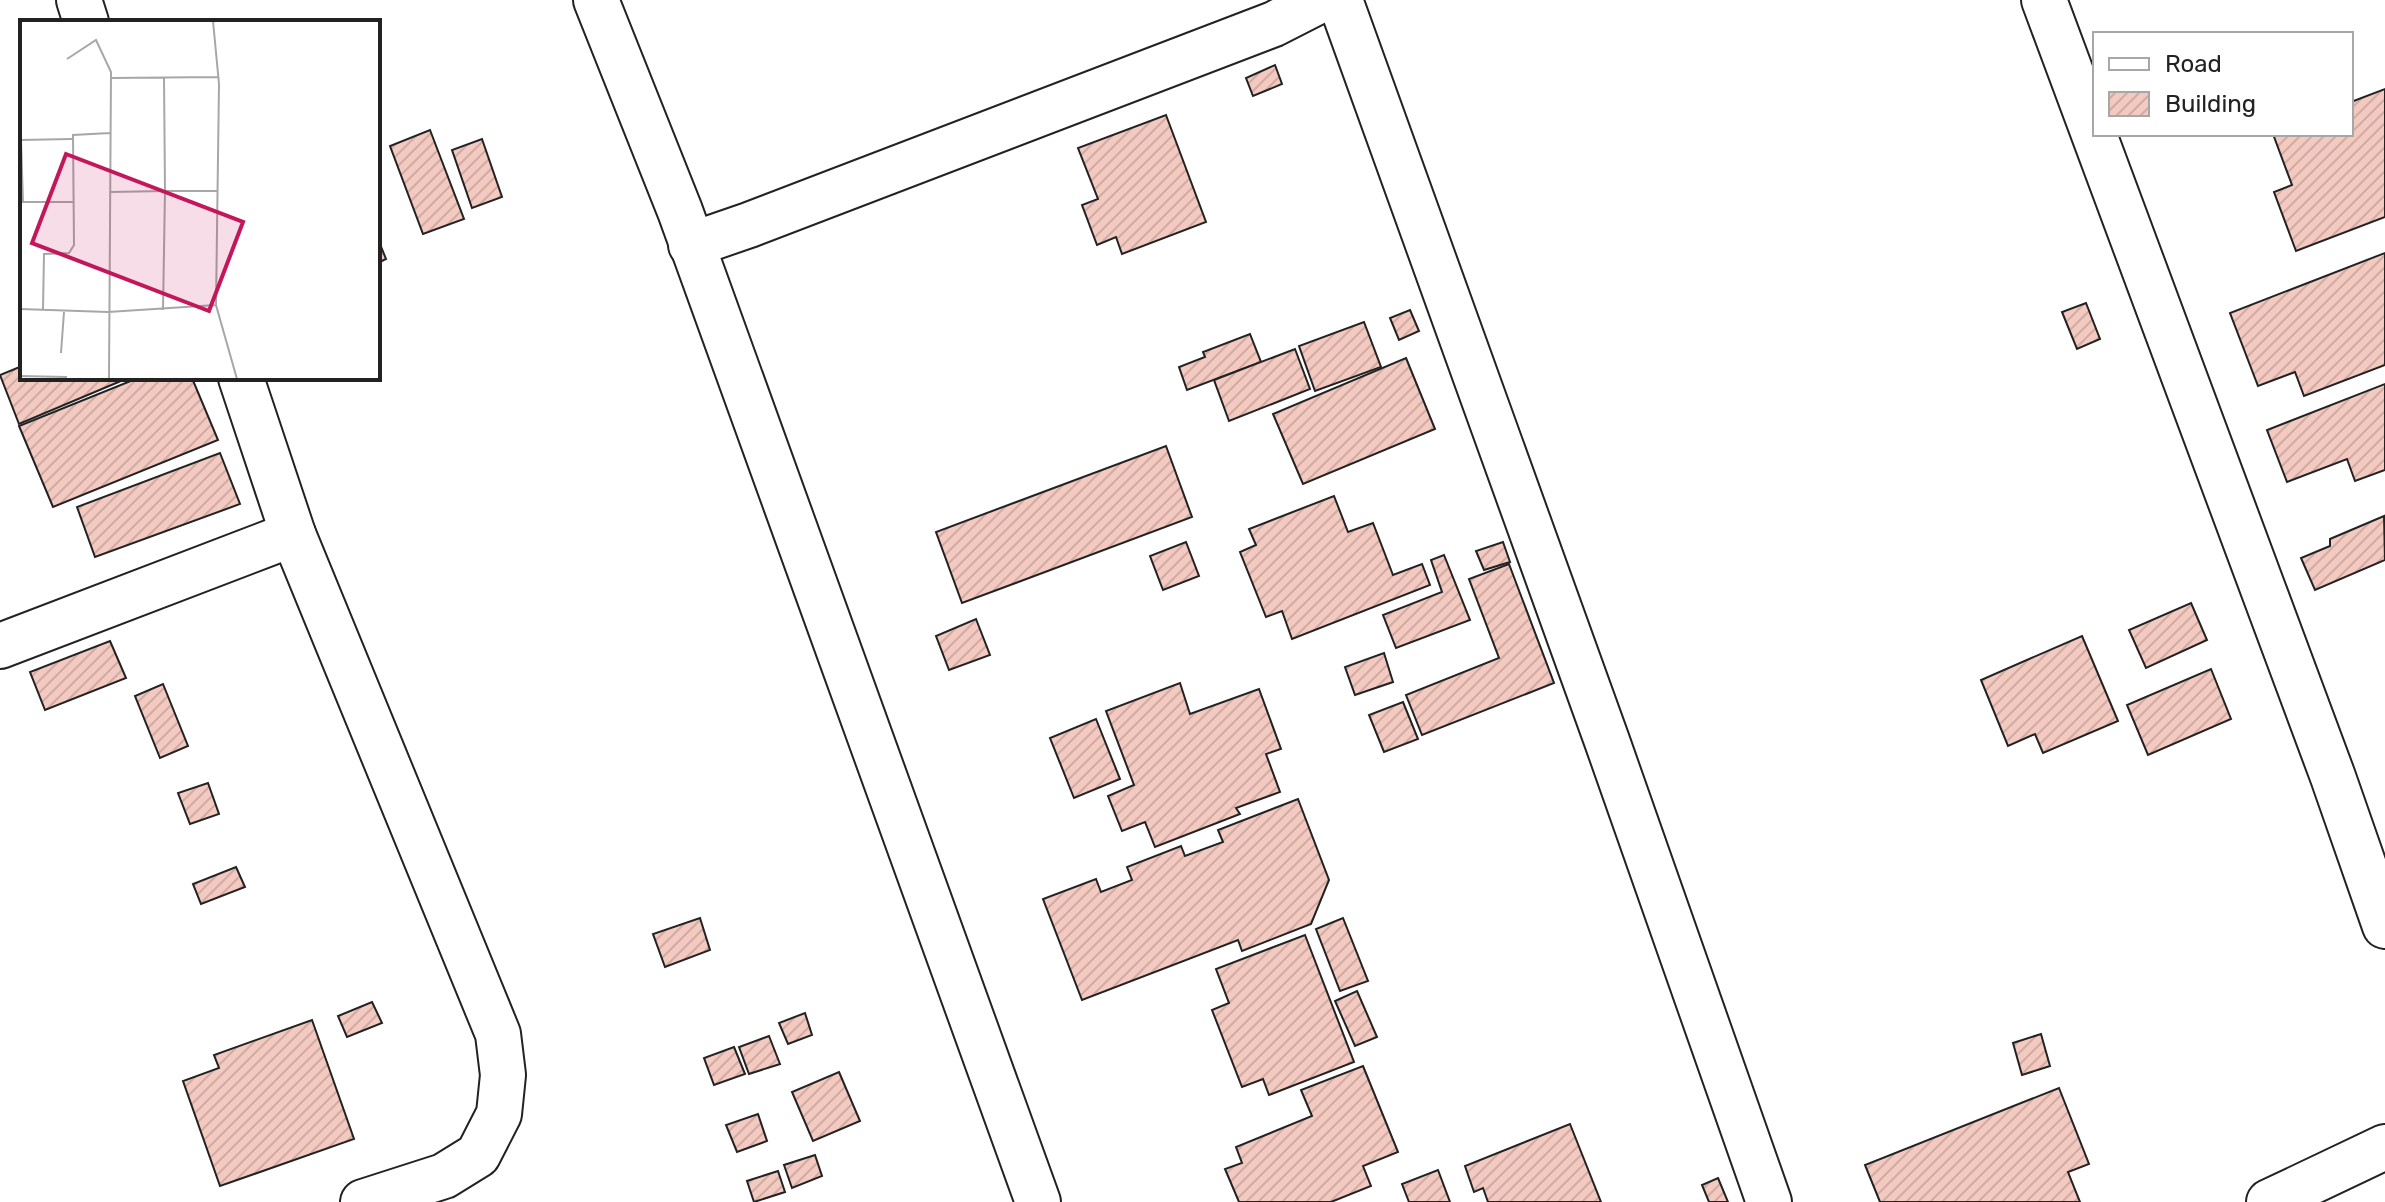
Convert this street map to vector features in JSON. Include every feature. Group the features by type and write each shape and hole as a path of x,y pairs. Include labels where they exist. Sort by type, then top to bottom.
{"street":[{"path":"79,0 85,20"},
{"path":"596,0 674,197 1038,1202"},
{"path":"691,245 1274,24 1321,0"},
{"path":"1340,0 1769,1202"},
{"path":"2044,0 2093,132"},
{"path":"2095,136 2317,733 2385,926"},
{"path":"242,380 293,534 498,1034 503,1075 499,1114 478,1155 444,1176 363,1202"},
{"path":"0,646 293,534"},
{"path":"2269,1202 2385,1147"}],"building":[{"path":"1275,65 1282,84 1253,96 1246,78"},
{"path":"2385,89 2385,217 2296,251 2274,192 2292,185 2274,136 2353,136 2353,101"},
{"path":"1166,115 1206,222 1122,254 1116,237 1097,245 1082,205 1098,199 1078,148"},
{"path":"430,130 464,219 423,234 390,146"},
{"path":"482,139 502,197 472,208 452,150"},
{"path":"380,244 386,259 380,262"},
{"path":"2385,253 2385,365 2304,396 2295,372 2258,386 2230,313"},
{"path":"2086,303 2100,339 2077,349 2062,312"},
{"path":"1410,310 1419,331 1399,340 1390,318"},
{"path":"1364,322 1381,367 1315,391 1299,346"},
{"path":"1250,334 1261,362 1187,390 1179,367 1205,357 1203,352"},
{"path":"1295,349 1310,389 1229,421 1214,380"},
{"path":"1406,358 1435,429 1303,484 1273,414"},
{"path":"20,367 20,380 123,380 19,424 0,375"},
{"path":"133,380 193,380 218,440 53,507 19,426"},
{"path":"2385,384 2385,470 2355,481 2347,459 2287,482 2267,430"},
{"path":"1166,446 1192,517 962,603 936,532"},
{"path":"220,453 240,504 95,557 77,507"},
{"path":"1334,496 1348,532 1373,523 1393,575 1422,564 1430,585 1292,639 1282,611 1266,617 1240,552 1256,545 1249,529"},
{"path":"2384,516 2385,560 2315,590 2301,558 2330,546 2330,539"},
{"path":"1186,542 1199,576 1163,590 1150,556"},
{"path":"1503,542 1510,562 1484,570 1476,551"},
{"path":"1444,555 1470,620 1396,648 1383,615 1442,592 1431,560"},
{"path":"1509,564 1554,683 1422,735 1406,695 1499,658 1469,579"},
{"path":"2191,603 2207,640 2146,668 2129,630"},
{"path":"976,619 990,655 949,670 936,636"},
{"path":"2082,636 2118,721 2043,753 2035,734 2008,746 1981,680"},
{"path":"110,641 126,678 45,710 30,672"},
{"path":"1384,653 1393,682 1355,695 1345,667"},
{"path":"2211,669 2231,719 2148,755 2127,705"},
{"path":"1180,683 1190,714 1259,689 1281,749 1266,754 1280,792 1236,808 1240,814 1155,847 1145,822 1122,831 1108,796 1134,785 1106,711"},
{"path":"163,684 188,746 160,758 135,696"},
{"path":"1403,702 1418,739 1384,752 1369,715"},
{"path":"1096,719 1120,779 1074,798 1050,738"},
{"path":"208,783 219,814 190,824 178,793"},
{"path":"1298,799 1329,880 1311,924 1242,951 1238,940 1082,1000 1043,899 1096,879 1101,892 1132,880 1127,867 1181,846 1185,856 1223,842 1218,830"},
{"path":"236,867 245,887 201,904 193,884"},
{"path":"700,918 710,950 665,967 653,934"},
{"path":"1343,918 1368,981 1340,991 1316,929"},
{"path":"1305,935 1354,1062 1269,1095 1263,1079 1242,1087 1212,1010 1229,1003 1216,969"},
{"path":"1357,991 1377,1037 1355,1046 1335,1001"},
{"path":"372,1002 382,1023 347,1037 338,1016"},
{"path":"805,1013 812,1035 788,1044 779,1023"},
{"path":"312,1020 354,1139 220,1186 183,1081 219,1068 214,1055"},
{"path":"2041,1034 2050,1066 2022,1075 2013,1043"},
{"path":"769,1036 780,1064 749,1074 739,1047"},
{"path":"734,1047 745,1074 714,1085 704,1058"},
{"path":"1363,1066 1398,1152 1363,1166 1371,1186 1331,1202 1239,1202 1225,1169 1242,1163 1236,1147 1312,1116 1301,1090"},
{"path":"839,1072 860,1121 813,1141 792,1092"},
{"path":"2059,1088 2089,1164 2068,1172 2080,1202 1880,1202 1865,1165"},
{"path":"758,1114 767,1141 737,1152 726,1125"},
{"path":"1570,1124 1601,1202 1488,1202 1483,1188 1474,1192 1465,1166"},
{"path":"815,1155 822,1176 792,1188 784,1165"},
{"path":"1438,1170 1450,1202 1409,1202 1402,1184"},
{"path":"778,1171 785,1192 754,1202 747,1181"},
{"path":"1718,1178 1728,1202 1709,1202 1702,1185"}]}
